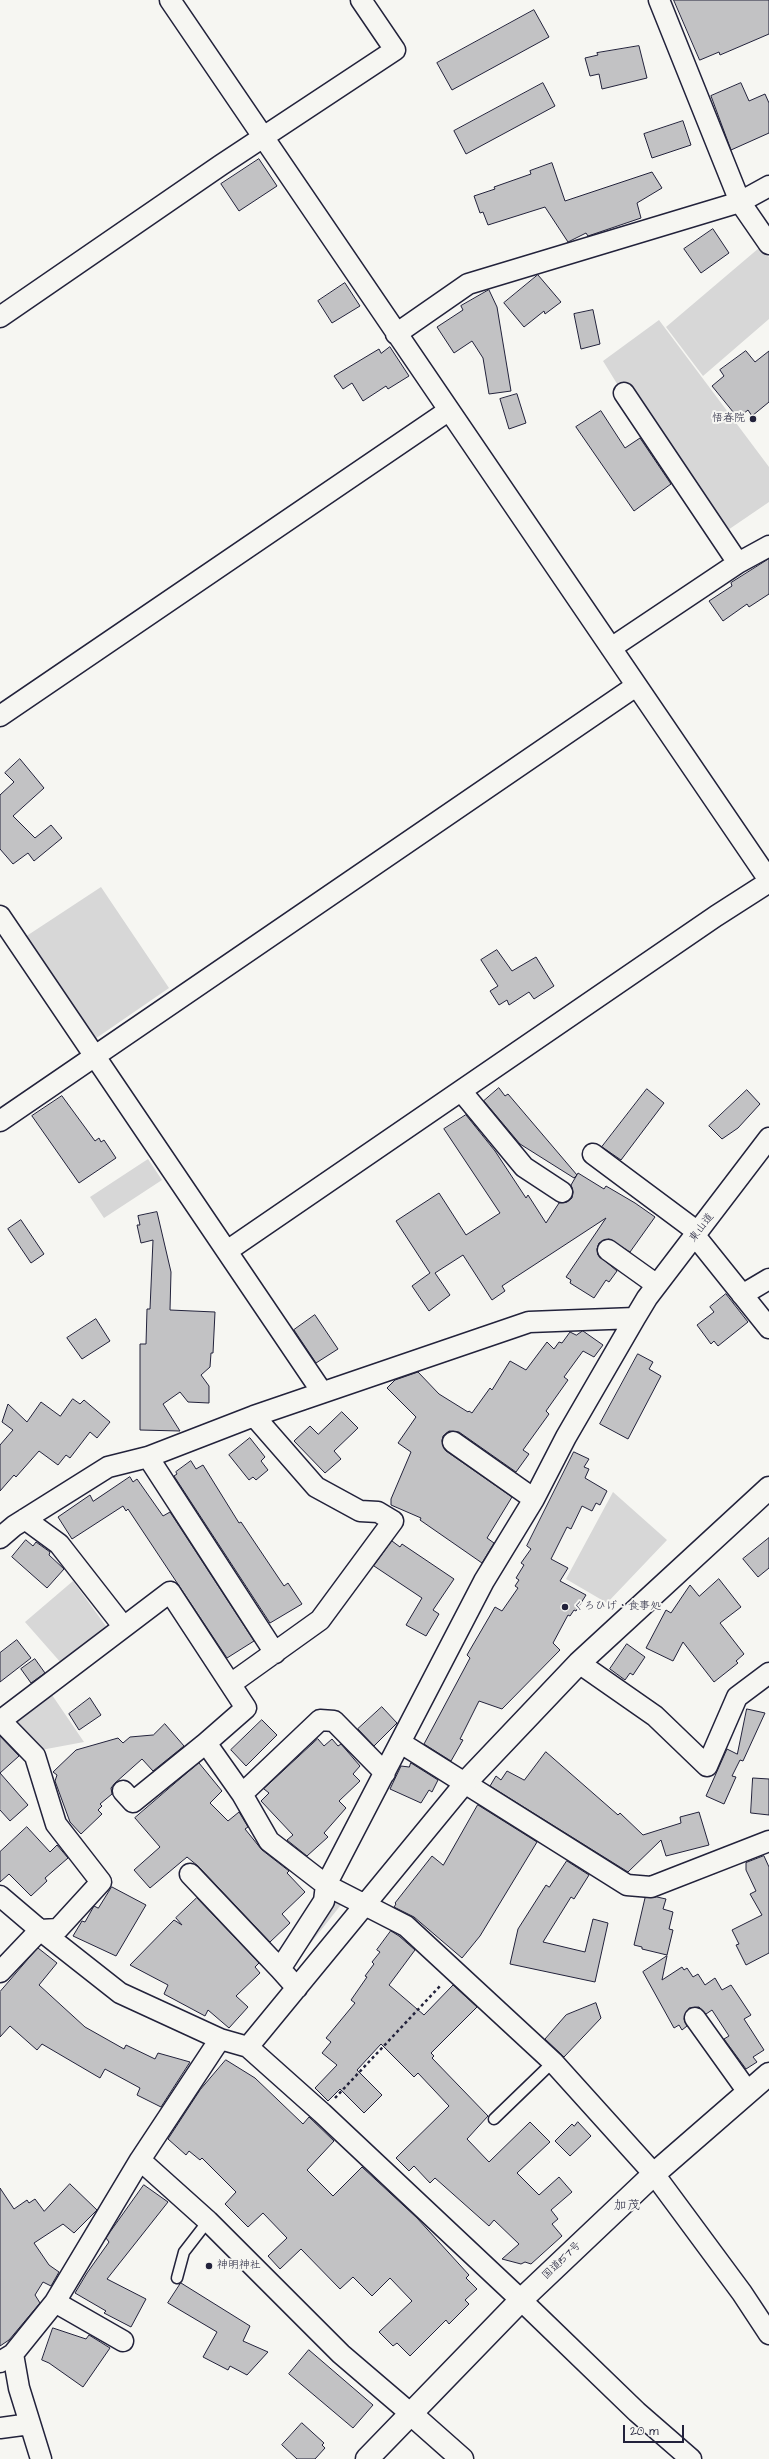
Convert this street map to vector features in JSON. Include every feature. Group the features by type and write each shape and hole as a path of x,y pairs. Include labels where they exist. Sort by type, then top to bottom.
{"main road":[{"path":"465,1783 579,1663 769,1488"},
{"name":"国道157号","path":"367,2459 522,2300 654,2174 769,2074"},
{"path":"410,2414 462,2459"}],"street":[{"path":"170,0 769,881 227,1251"},
{"path":"0,317 264,137 395,50 361,0"},
{"path":"659,0 740,202 769,244"},
{"path":"396,334 468,284 740,202 769,186"},
{"path":"624,393 738,562"},
{"path":"0,716 69,671 190,585 305,511 448,411"},
{"path":"611,648 738,562 769,546"},
{"path":"0,1121 636,686"},
{"path":"0,916 322,1392"},
{"path":"462,1092 524,1167 562,1192"},
{"name":"東山道","path":"280,1969 324,1901 326,1885 484,1582 534,1499 566,1437 635,1318 657,1285 696,1237 769,1138"},
{"path":"593,1154 692,1227 696,1237 769,1328"},
{"path":"608,1250 657,1285"},
{"path":"742,1295 769,1279"},
{"path":"10,1525 108,1467 148,1457 254,1416 529,1322 635,1318"},
{"path":"232,1683 276,1653 320,1620 393,1521 378,1512 360,1511 316,1487 254,1416"},
{"path":"453,1442 534,1499"},
{"path":"148,1457 276,1653"},
{"path":"10,1525 59,1544 123,1626"},
{"path":"0,1972 40,1930 58,1929 101,1882 56,1824 35,1756 0,1721 123,1626 170,1592 232,1683 246,1708 206,1743 133,1802 123,1791"},
{"path":"579,1663 655,1716 707,1766 737,1697 769,1673"},
{"path":"242,1794 320,1720 334,1721 385,1773"},
{"path":"206,1743 242,1794 269,1841 326,1885 406,1926 553,2062 654,2174 742,2293 769,2334"},
{"path":"401,1743 627,1885 651,1887 769,1841"},
{"path":"248,2047 465,1783"},
{"path":"190,1874 298,1988"},
{"path":"0,1896 40,1930 120,1992 220,2039 248,2047 322,2113 522,2300 637,2412 691,2459"},
{"path":"695,2018 748,2092"},
{"path":"41,2459 19,2388 6,2358 55,2302 140,2160 220,2039"},
{"path":"140,2160 208,2221 341,2354 410,2414"},
{"path":"55,2302 123,2341"},
{"path":"0,2428 30,2424"}],"lane":[{"path":"494,2119 553,2062"},
{"path":"177,2278 184,2252 208,2221"}],"path":[{"path":"322,2113 455,1970"}],"shaded area":[{"path":"759,248 769,257 769,319 703,376 666,327"},
{"path":"659,320 769,467 769,502 725,532 619,387 603,361"},
{"path":"101,887 169,988 92,1041 25,937"},
{"path":"148,1159 162,1180 104,1218 90,1197"},
{"path":"613,1492 667,1540 607,1603 566,1579"},
{"path":"73,1581 108,1629 62,1664 25,1622"},
{"path":"50,1692 84,1742 41,1750 16,1726 19,1716"},
{"path":"340,1899 344,1901 291,1968 328,1906"}],"building":[{"path":"674,0 769,0 769,34 720,55 719,52 700,60"},
{"path":"534,10 549,37 452,90 437,63"},
{"path":"639,46 647,78 602,89 599,74 590,76 585,58 598,55 597,53"},
{"path":"543,83 555,106 466,154 454,131"},
{"path":"741,83 749,101 765,94 769,103 769,133 731,150 711,96"},
{"path":"683,121 691,145 652,158 644,134"},
{"path":"259,159 277,186 239,211 221,184"},
{"path":"552,163 565,201 652,172 662,188 637,203 641,218 588,236 586,233 568,242 545,207 488,225 483,212 480,213 474,196 531,174 530,171"},
{"path":"713,229 729,253 701,273 684,249"},
{"path":"538,275 561,302 545,314 544,311 524,327 504,303"},
{"path":"345,283 360,306 332,323 318,301"},
{"path":"489,290 497,307 511,391 489,394 483,358 472,341 454,353 437,327 463,310 461,306"},
{"path":"593,310 600,344 581,349 574,314"},
{"path":"390,347 409,376 388,389 386,386 363,401 352,383 343,389 334,376 379,349 381,353"},
{"path":"746,351 755,362 769,351 769,402 752,416 748,410 738,418 712,386 724,376 720,370"},
{"path":"517,394 526,423 509,429 500,399"},
{"path":"601,411 625,448 640,438 671,484 634,511 576,427"},
{"path":"769,559 769,594 749,607 747,604 723,621 709,601 732,586 731,583"},
{"path":"20,759 44,788 13,816 35,838 51,825 62,838 34,861 28,853 13,864 0,849 0,795 14,782 5,773"},
{"path":"497,950 512,971 536,957 554,986 534,999 529,992 509,1005 507,1000 499,1005 490,991 498,986 481,960"},
{"path":"499,1088 505,1096 508,1094 577,1175 574,1178 520,1144 484,1101"},
{"path":"647,1089 664,1103 621,1160 602,1147"},
{"path":"747,1090 760,1104 738,1128 722,1139 709,1126"},
{"path":"62,1096 95,1141 99,1138 101,1142 104,1140 116,1158 79,1183 32,1116"},
{"path":"466,1115 495,1151 526,1198 528,1195 546,1223 559,1203 567,1202 572,1198 573,1192 571,1185 578,1173 604,1189 606,1186 655,1217 630,1252 609,1239 599,1243 597,1249 598,1255 617,1271 609,1282 606,1280 594,1298 570,1283 571,1280 566,1277 606,1218 502,1286 505,1291 492,1300 463,1255 435,1273 450,1295 429,1311 412,1286 430,1273 396,1221 439,1193 466,1235 500,1213 444,1129"},
{"path":"157,1212 171,1272 170,1310 215,1312 213,1353 211,1353 210,1367 201,1375 209,1386 209,1403 188,1402 180,1392 163,1404 180,1431 140,1430 140,1344 146,1344 147,1309 150,1309 153,1240 141,1243 137,1225 140,1225 138,1216"},
{"path":"21,1220 44,1254 31,1263 8,1229"},
{"path":"726,1294 748,1322 718,1346 714,1341 711,1344 697,1325 714,1312 710,1307"},
{"path":"315,1315 338,1349 316,1363 294,1330"},
{"path":"96,1319 110,1341 82,1359 67,1338"},
{"path":"583,1331 603,1345 594,1357 583,1351 564,1377 568,1380 546,1411 549,1414 523,1450 529,1454 516,1472 459,1432 449,1431 443,1436 442,1441 446,1451 512,1497 487,1538 494,1543 482,1563 420,1520 421,1518 391,1505 391,1499 411,1452 398,1443 416,1417 387,1388 395,1380 418,1372 439,1394 472,1413 490,1388 492,1390 510,1361 526,1370 547,1342 554,1349 559,1342 562,1343 570,1332 576,1335"},
{"path":"638,1354 653,1362 649,1369 661,1376 628,1439 600,1424"},
{"path":"73,1399 80,1404 84,1400 110,1422 97,1438 90,1432 70,1458 66,1455 58,1465 39,1451 16,1477 14,1475 0,1491 0,1445 13,1430 2,1422 8,1404 27,1422 41,1402 60,1416"},
{"path":"342,1412 358,1428 334,1451 341,1459 325,1473 294,1441 310,1426 318,1434"},
{"path":"250,1438 265,1457 261,1461 268,1470 256,1480 253,1477 249,1480 229,1455"},
{"path":"574,1452 589,1459 584,1467 589,1469 585,1478 607,1491 600,1505 596,1503 592,1511 582,1506 571,1529 567,1527 551,1559 568,1568 560,1581 586,1595 576,1611 574,1610 570,1616 568,1615 553,1643 560,1650 502,1709 479,1701 460,1739 463,1740 451,1761 424,1744 470,1658 467,1655 495,1607 502,1611 518,1588 515,1586 519,1580 516,1578 524,1565 521,1563 531,1549 527,1546"},
{"path":"191,1461 196,1469 203,1465 239,1523 241,1522 284,1586 288,1583 302,1604 270,1623 174,1476 177,1474 176,1472"},
{"path":"130,1477 133,1482 137,1479 163,1516 170,1512 254,1641 227,1658 128,1509 126,1511 123,1506 72,1539 58,1517 90,1495 93,1501"},
{"path":"769,1538 769,1568 758,1577 743,1559"},
{"path":"26,1540 33,1546 36,1542 50,1552 49,1555 64,1569 47,1588 12,1557"},
{"path":"392,1541 400,1547 402,1544 454,1579 433,1610 439,1614 426,1636 406,1625 422,1598 374,1566"},
{"path":"719,1579 741,1607 720,1623 744,1654 736,1661 738,1663 714,1682 683,1642 673,1661 646,1648 666,1610 671,1613 690,1585 699,1596"},
{"path":"17,1640 31,1658 0,1682 0,1653"},
{"path":"627,1644 645,1657 633,1675 630,1673 625,1680 610,1669"},
{"path":"35,1659 45,1673 31,1683 21,1669"},
{"path":"90,1698 101,1715 79,1730 69,1714"},
{"path":"382,1707 397,1723 374,1746 358,1729"},
{"path":"747,1709 765,1713 743,1761 740,1760 732,1776 736,1777 724,1804 706,1796 727,1749 737,1754"},
{"path":"262,1720 277,1735 246,1766 231,1750"},
{"path":"165,1724 184,1746 153,1771 142,1759 115,1783 111,1788 112,1794 100,1804 102,1806 98,1810 102,1814 81,1834 70,1822 55,1781 57,1775 53,1772 76,1750 118,1738 123,1743 130,1737 153,1735"},
{"path":"0,1736 19,1756 0,1773"},
{"path":"318,1739 324,1746 332,1739 338,1746 341,1744 360,1766 353,1774 360,1781 339,1801 346,1808 324,1833 328,1837 307,1856 287,1840 293,1835 261,1801 269,1793 264,1789"},
{"path":"546,1752 618,1815 620,1813 643,1835 681,1823 680,1817 699,1812 709,1845 666,1856 661,1840 628,1872 490,1786 496,1776 501,1780 507,1771 524,1780"},
{"path":"199,1763 222,1791 210,1803 228,1821 239,1812 248,1827 245,1829 262,1850 289,1871 287,1873 305,1892 282,1914 290,1923 270,1942 198,1866 187,1857 150,1888 134,1870 160,1847 135,1818"},
{"path":"411,1763 438,1780 432,1792 429,1790 421,1803 390,1789 401,1766 409,1767"},
{"path":"0,1773 28,1805 10,1821 0,1810"},
{"path":"753,1778 769,1779 769,1815 751,1813"},
{"path":"478,1805 537,1842 480,1936 462,1958 414,1917 394,1907 396,1904 395,1903 432,1856 443,1865"},
{"path":"27,1827 50,1852 57,1845 68,1858 45,1878 47,1881 31,1896 9,1874 0,1882 0,1852"},
{"path":"764,1856 769,1867 769,1953 746,1965 736,1945 739,1944 732,1930 762,1915 750,1894 756,1891 746,1870 746,1863"},
{"path":"567,1861 589,1875 574,1899 571,1897 543,1942 585,1952 593,1919 608,1923 595,1982 510,1964 518,1929 546,1885 549,1887"},
{"path":"112,1887 146,1905 116,1956 73,1936 82,1921 85,1922 94,1906 98,1908"},
{"path":"657,1897 666,1899 663,1909 673,1912 669,1929 673,1930 667,1955 642,1949 642,1947 634,1945 645,1898"},
{"path":"197,1898 259,1963 255,1967 260,1973 236,1996 248,2007 229,2028 208,2010 205,2016 164,1994 168,1985 130,1965 174,1920 182,1925 176,1918"},
{"path":"391,1931 415,1950 389,1985 424,2015 453,1985 477,2007 431,2053 434,2056 432,2058 488,2116 467,2139 489,2162 530,2122 550,2142 517,2173 539,2195 559,2177 572,2192 551,2210 558,2219 552,2224 562,2236 531,2264 525,2262 521,2264 502,2259 519,2244 494,2220 489,2226 435,2178 430,2183 414,2166 409,2171 396,2158 449,2106 418,2073 414,2077 381,2044 357,2070 382,2095 364,2113 340,2089 328,2101 315,2088 337,2065 322,2053 331,2042 326,2038 355,2003 351,2000 374,1964 372,1962 380,1952 377,1950"},
{"path":"38,1948 57,1963 39,1985 85,2027 124,2049 126,2045 155,2059 158,2053 190,2062 161,2107 137,2095 140,2088 105,2069 100,2078 42,2044 37,2050 10,2026 0,2037 0,1992"},
{"path":"667,1956 662,1980 682,1967 684,1970 687,1968 693,1977 698,1974 705,1985 715,1978 722,1990 731,1985 751,2015 744,2019 764,2050 753,2057 757,2062 746,2069 724,2039 729,2036 712,2010 706,2014 699,2007 689,2008 684,2019 687,2026 682,2030 679,2025 674,2028 643,1972"},
{"path":"596,2003 601,2018 564,2057 545,2039 566,2015"},
{"path":"226,2060 255,2078 303,2124 309,2117 334,2141 307,2170 333,2196 362,2167 417,2218 469,2275 466,2278 477,2289 465,2300 469,2304 449,2324 446,2320 410,2356 397,2343 393,2346 379,2332 412,2301 390,2278 372,2296 353,2277 340,2289 301,2249 280,2269 268,2256 287,2238 263,2213 248,2227 225,2204 236,2192 202,2158 200,2160 189,2151 186,2155 168,2139 200,2090"},
{"path":"578,2122 591,2136 570,2156 555,2141 572,2124 574,2126"},
{"path":"70,2184 97,2210 74,2233 63,2224 34,2243 49,2265 59,2272 51,2286 43,2282 35,2295 40,2303 9,2340 0,2346 0,2188 14,2209 27,2200 29,2203 35,2199 44,2211"},
{"path":"144,2185 168,2202 107,2279 146,2299 131,2327 104,2313 106,2311 75,2293 109,2242 106,2238"},
{"path":"181,2283 250,2326 243,2341 268,2352 247,2375 230,2366 228,2370 203,2357 217,2332 168,2303"},
{"path":"53,2328 86,2339 89,2335 110,2348 83,2387 49,2363 42,2360"},
{"path":"309,2350 373,2405 353,2428 289,2374"},
{"path":"302,2423 324,2443 322,2445 325,2448 315,2459 297,2459 282,2445"}],"place":[{"name":"悟春院","path":"753,419"},
{"name":"くろひげ・食事処","path":"565,1607"},
{"name":"神明神社","path":"209,2266"}],"district":[{"name":"加茂","path":"627,2206"}]}
